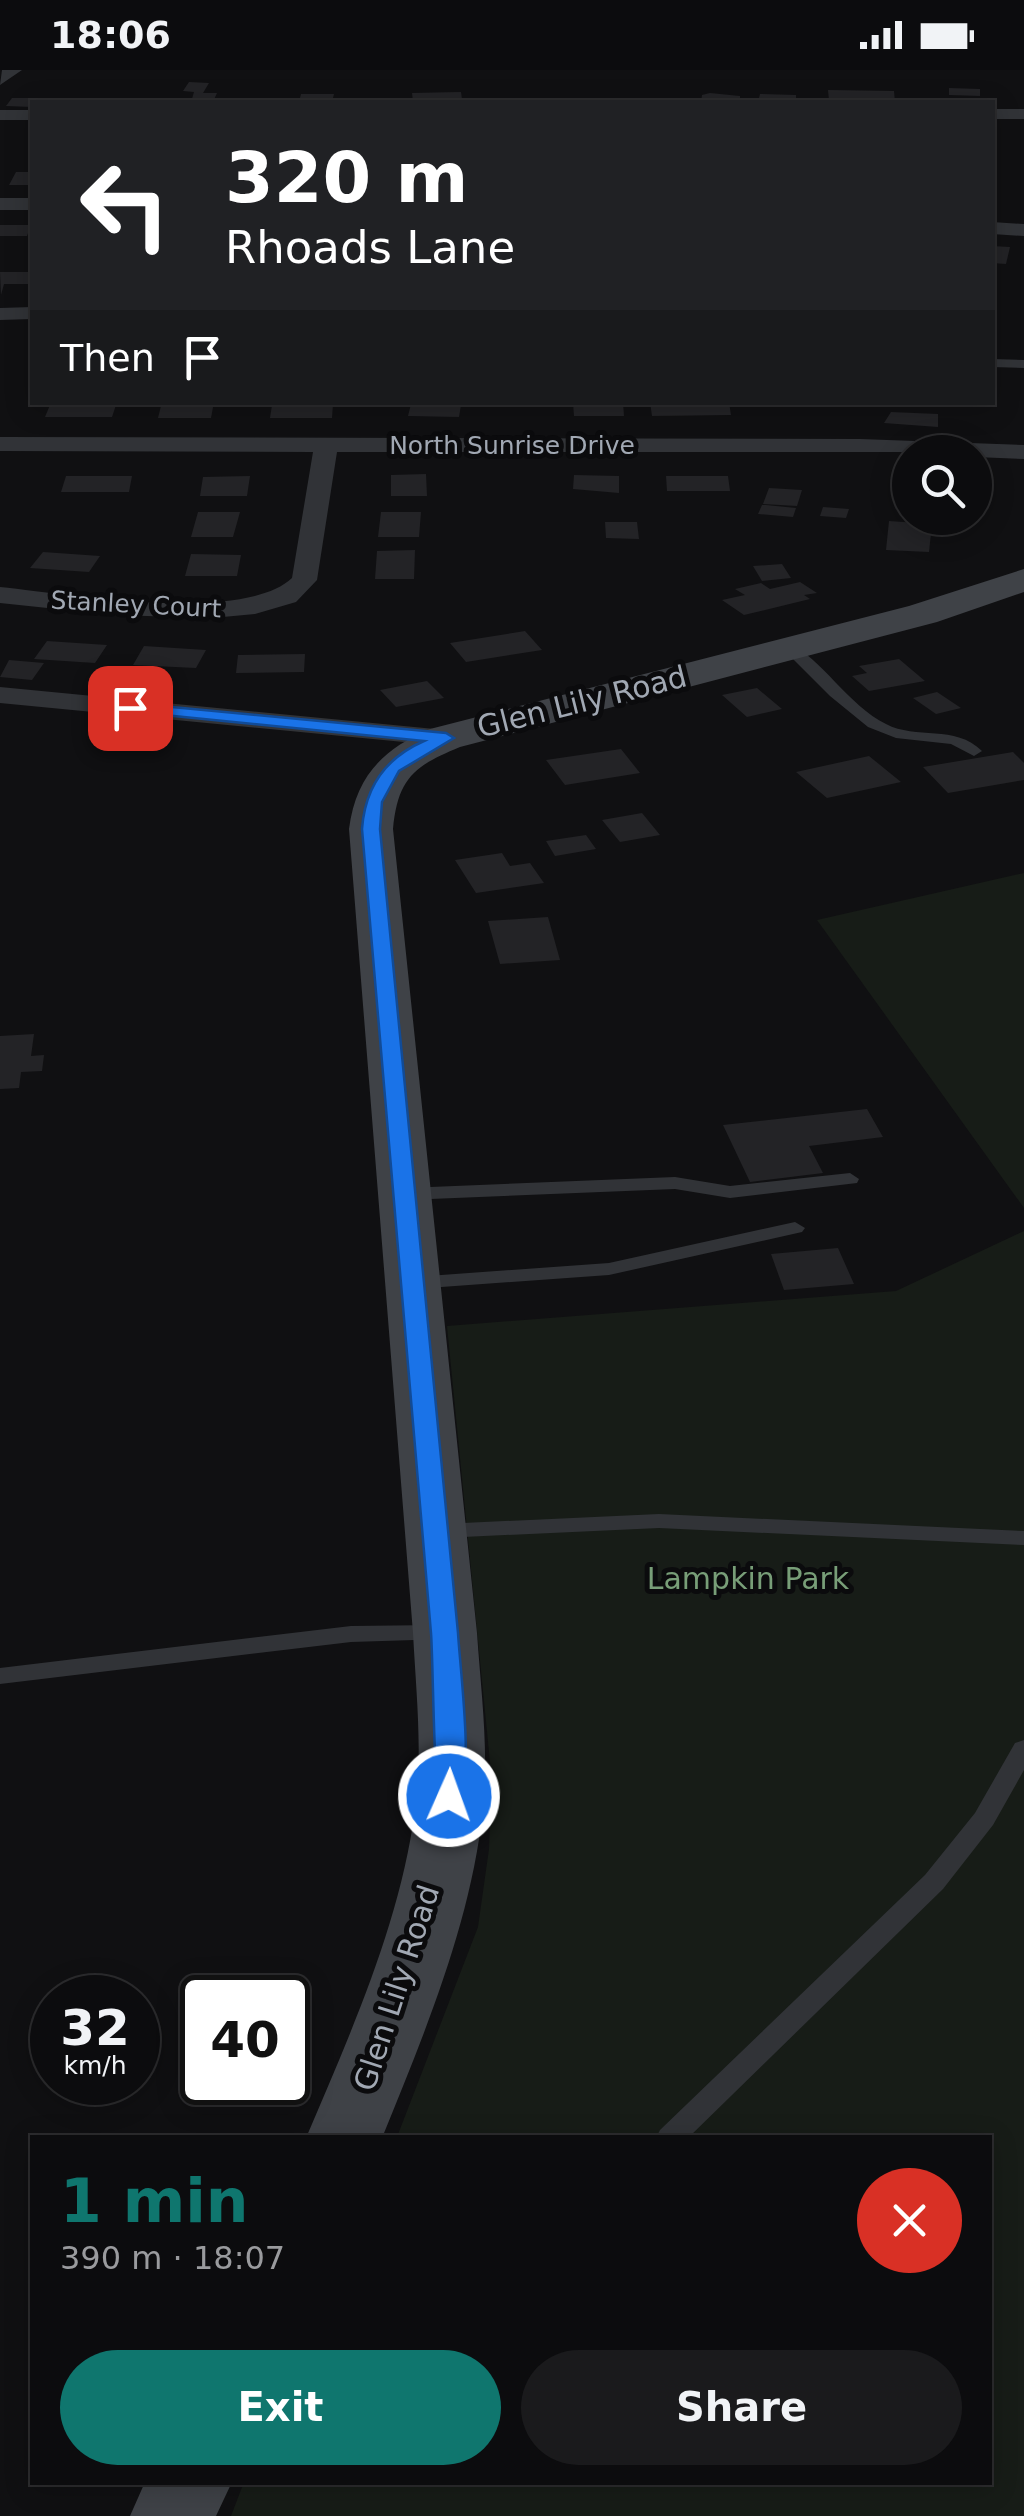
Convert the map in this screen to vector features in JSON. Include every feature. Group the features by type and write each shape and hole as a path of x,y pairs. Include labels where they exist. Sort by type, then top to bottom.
{"street":[{"path":"0,80 13,70"},
{"path":"995,114 1024,114"},
{"path":"0,115 30,115"},
{"path":"0,204 30,204"},
{"path":"995,228 1024,230"},
{"path":"0,314 30,313"},
{"name":"North Sunrise Drive","path":"0,444 840,446 1024,452"},
{"name":"Stanley Court","path":"0,595 214,612 264,607 286,600 300,591 304,580 326,445"},
{"name":"Glen Lily Road","path":"345,2135 400,1993 432,1892 452,1764 444,1633 371,829 373,802 384,778 403,758 446,738 953,605 1024,580"},
{"path":"0,694 446,738"},
{"path":"172,2516 188,2485"}],"lane":[{"path":"995,363 1024,364"},
{"path":"790,648 876,725 903,735 960,741 974,751"},
{"path":"404,1194 675,1182 730,1192 850,1179"},
{"path":"412,1283 624,1266 753,1232 795,1228"},
{"path":"435,1532 659,1521 1024,1538"},
{"path":"0,1676 350,1634 444,1633"},
{"path":"673,2135 934,1882 984,1819 1024,1749"}],"green space":[{"path":"1024,873 1024,1208 817,920"},
{"name":"Lampkin Park","path":"1024,1231 1024,2516 231,2516 243,2485 992,2485 992,2135 398,2135 478,1927 489,1849 492,1782 447,1326 896,1291"}],"building":[{"path":"189,82 209,83 203,93 217,93 214,100 192,100 194,92 183,91"},
{"path":"949,88 980,89 980,96 949,95"},
{"path":"828,90 894,91 895,100 829,100"},
{"path":"461,92 462,99 413,100 412,93"},
{"path":"301,94 334,94 332,100 300,100"},
{"path":"760,94 796,95 796,100 758,100"},
{"path":"702,95 740,96 740,100 701,100"},
{"path":"12,98 39,98 30,100 30,107 6,106"},
{"path":"16,172 30,172 30,185 9,185"},
{"path":"0,225 30,225 27,236 0,236"},
{"path":"995,246 1010,247 1006,264 995,263"},
{"path":"0,272 30,272 30,284 4,284 1,295"},
{"path":"50,405 116,405 112,417 45,417"},
{"path":"161,405 213,405 211,418 158,418"},
{"path":"272,405 333,405 332,418 270,418"},
{"path":"411,405 461,405 459,417 408,416"},
{"path":"573,405 623,405 624,416 574,416"},
{"path":"650,405 729,405 731,415 652,416"},
{"path":"891,412 938,414 938,427 884,423"},
{"path":"426,474 427,496 391,496 391,475"},
{"path":"574,475 619,476 619,493 573,489"},
{"path":"66,476 132,476 129,492 61,492"},
{"path":"250,476 247,496 200,496 203,477"},
{"path":"666,476 728,476 730,491 667,491"},
{"path":"769,488 802,490 797,506 763,504"},
{"path":"762,505 796,508 793,517 758,514"},
{"path":"823,507 849,509 846,518 820,516"},
{"path":"198,512 240,512 233,537 191,537"},
{"path":"381,512 421,512 419,537 378,537"},
{"path":"889,521 892,535 931,535 929,552 886,550"},
{"path":"605,522 637,522 639,539 606,538"},
{"path":"415,550 414,579 375,579 377,551"},
{"path":"43,552 100,556 89,572 30,568"},
{"path":"191,554 241,555 237,576 185,576"},
{"path":"782,564 791,578 762,581 753,566"},
{"path":"800,582 817,593 804,595 810,599 744,615 722,600 745,595 735,589 761,583 770,589"},
{"path":"525,631 542,650 466,662 450,643"},
{"path":"47,641 107,645 95,663 34,659"},
{"path":"144,646 206,650 196,668 133,665"},
{"path":"305,654 304,672 236,673 238,655"},
{"path":"899,659 925,681 869,691 852,676 867,673 859,666"},
{"path":"9,660 44,663 32,680 0,677"},
{"path":"110,672 150,676 138,693 98,689"},
{"path":"427,681 444,698 396,707 380,690"},
{"path":"757,688 782,709 747,717 722,695"},
{"path":"937,692 961,708 936,714 913,698"},
{"path":"621,749 640,773 565,785 546,760"},
{"path":"1013,752 1024,763 1024,780 948,793 923,767"},
{"path":"869,756 901,782 827,798 796,772"},
{"path":"642,813 660,835 620,842 602,820"},
{"path":"586,835 596,849 555,856 546,841"},
{"path":"502,853 510,866 530,863 544,883 476,893 455,860"},
{"path":"548,917 560,960 500,964 488,921"},
{"path":"34,1034 31,1056 44,1055 42,1071 21,1072 19,1088 0,1089 0,1036"},
{"path":"867,1109 883,1137 809,1146 823,1173 750,1182 723,1125"},
{"path":"838,1248 854,1284 784,1290 771,1254"}],"route":[{"path":"130,708 446,738 415,751 392,768 377,790 371,829 444,1633 452,1764 449,1796"}]}
